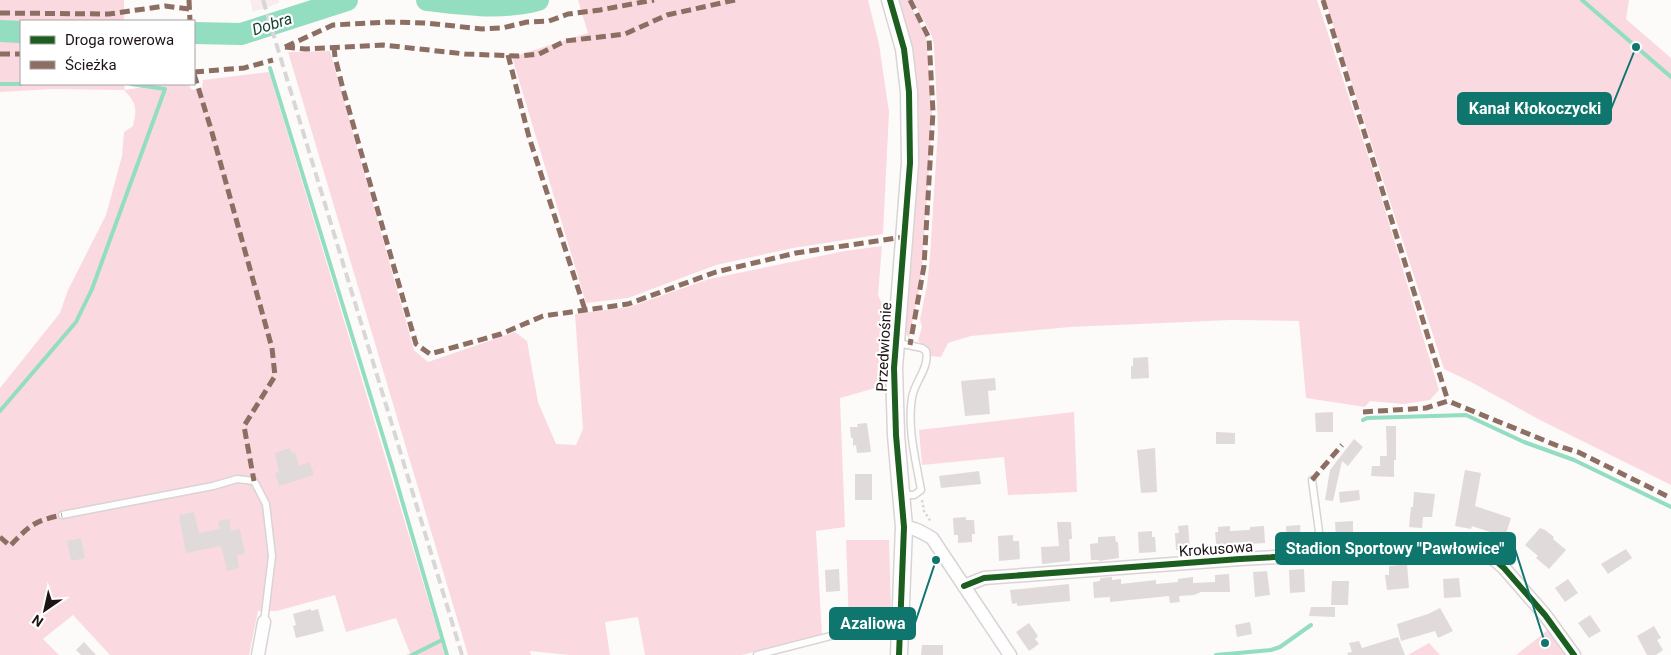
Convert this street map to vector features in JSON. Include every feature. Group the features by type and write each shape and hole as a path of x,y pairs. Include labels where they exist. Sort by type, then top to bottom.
{"street":[{"name":"Przedwiośnie","path":"890,0 904,49 909,92 910,145 893,384 904,527 899,655"},
{"path":"904,527 909,527 932,538 1010,655"},
{"name":"Krokusowa","path":"964,586 984,578 1322,554 1461,547 1485,554 1504,568 1545,615 1574,655"},
{"path":"258,655 264,622"}],"lane":[{"path":"896,343 922,348 926,351 928,357 914,389 912,399 913,440 921,490 914,495 902,495"},
{"path":"62,515 213,486 237,479 254,481 266,504 272,556 264,622"},
{"path":"1312,480 1322,554"},
{"path":"756,655 889,621 901,621"}],"shaded area":[{"path":"0,0 124,0 124,20 20,20 20,85 124,85 125,90 156,85 189,85 192,90 202,88 203,80 269,72 445,655 406,655 410,653 396,618 346,632 335,595 277,611 258,611 249,655 110,655 73,615 43,639 59,655 0,655 0,388 60,313 68,290 106,215 122,156 124,132 133,126 135,107 124,90 52,89 0,92"},
{"path":"250,0 279,0 279,3 253,12"},
{"path":"578,0 868,0 879,44 889,112 883,234 793,248 716,265 628,298 586,303 512,57 588,33"},
{"path":"899,0 908,0 926,37 932,110 921,281 909,338 904,331 918,167 919,116 917,82 912,50"},
{"path":"913,0 1317,0 1375,177 1439,390 1430,400 1404,404 1370,401 1365,407 1306,398 1299,321 1231,320 1070,327 971,336 948,343 941,357 930,356 926,346 918,341 922,327 920,320 930,257 938,130 934,45 932,36"},
{"path":"1325,0 1629,0 1626,19 1671,58 1671,485 1538,419 1444,369"},
{"path":"330,51 414,350 428,362 515,332 527,341 538,402 556,444 576,445 583,429 575,314 629,307 709,279 845,251 882,246 878,295 886,313 879,387 840,398 845,527 816,531 822,635 742,655 645,655 638,617 605,622 610,655 569,655 530,651 531,655 468,655 288,52"},
{"path":"1074,412 1077,492 1008,495 1004,457 922,465 919,430"},
{"path":"846,540 889,540 891,611 849,627"},
{"path":"1548,630 1566,655 1516,655"},
{"path":"1429,643 1440,655 1408,655"}],"building":[{"path":"1148,357 1149,378 1131,379 1133,358"},
{"path":"995,378 996,390 988,391 990,414 965,416 961,381"},
{"path":"1333,412 1333,432 1316,432 1315,413"},
{"path":"867,423 871,452 857,453 856,445 853,446 850,427 858,427 857,424"},
{"path":"1386,426 1396,426 1394,477 1371,476 1372,466 1380,466 1380,456 1387,456"},
{"path":"1216,432 1235,433 1235,444 1216,444"},
{"path":"1354,439 1363,447 1348,466 1342,461 1333,501 1325,500 1330,470"},
{"path":"290,448 291,453 295,452 299,466 310,462 314,475 279,486 275,473 279,472 275,453"},
{"path":"1155,448 1157,492 1141,493 1137,450"},
{"path":"1465,470 1481,473 1475,506 1511,518 1505,537 1472,526 1471,529 1455,526"},
{"path":"979,471 981,484 941,488 939,476"},
{"path":"855,474 872,474 872,500 855,500"},
{"path":"1359,490 1360,500 1340,503 1339,492"},
{"path":"1414,492 1435,494 1432,517 1423,517 1422,528 1409,527"},
{"path":"194,512 199,533 220,529 218,521 229,519 231,531 240,529 245,554 237,555 239,568 227,571 221,546 186,553 179,515"},
{"path":"966,517 966,520 974,520 975,534 972,534 972,542 958,543 958,535 954,535 953,518"},
{"path":"1353,521 1353,537 1336,538 1335,522"},
{"path":"1057,522 1071,522 1072,539 1069,539 1070,561 1042,564 1041,547 1059,546"},
{"path":"1188,525 1190,549 1176,550 1175,533 1179,533 1178,526"},
{"path":"1300,525 1301,541 1287,542 1286,526"},
{"path":"1230,526 1230,531 1250,530 1250,527 1264,526 1265,543 1227,546 1227,550 1217,551 1215,532 1218,532 1218,527"},
{"path":"1540,528 1554,537 1553,539 1566,550 1549,569 1525,545"},
{"path":"1152,531 1152,537 1155,537 1156,552 1139,553 1138,532"},
{"path":"1013,535 1013,541 1019,541 1020,559 999,561 998,536"},
{"path":"1115,536 1116,542 1118,542 1119,558 1099,561 1091,560 1090,544 1098,543 1098,537"},
{"path":"81,538 85,558 71,561 67,541"},
{"path":"1626,549 1632,558 1608,574 1601,564"},
{"path":"1407,564 1409,588 1387,590 1385,575 1389,575 1389,566"},
{"path":"839,569 840,591 826,592 825,570"},
{"path":"1304,569 1305,592 1290,593 1289,570"},
{"path":"1267,571 1270,595 1255,597 1253,572"},
{"path":"1229,574 1230,592 1201,592 1194,595 1179,596 1180,602 1170,603 1169,596 1110,602 1110,597 1094,598 1093,582 1100,581 1100,578 1112,577 1112,580 1121,579 1121,584 1156,580 1156,584 1178,582 1178,579 1193,577 1193,583 1215,582 1215,575"},
{"path":"1459,578 1461,597 1444,598 1443,579"},
{"path":"1568,579 1578,593 1565,602 1555,588"},
{"path":"1332,581 1349,581 1348,605 1331,605"},
{"path":"1069,584 1070,601 1017,606 1017,603 1012,604 1010,590"},
{"path":"1311,607 1335,607 1335,617 1309,616"},
{"path":"1440,608 1453,631 1438,638 1435,631 1401,641 1397,624"},
{"path":"311,609 311,611 318,609 324,631 296,638 293,626 296,625 293,614"},
{"path":"1590,615 1601,631 1589,638 1578,623"},
{"path":"1250,622 1252,634 1237,637 1235,625"},
{"path":"1029,623 1038,636 1035,639 1039,644 1029,651 1016,632"},
{"path":"1654,626 1661,638 1657,640 1663,650 1656,655 1647,655 1637,636"},
{"path":"1398,637 1405,655 1348,655 1347,653 1352,652 1349,643 1359,641 1362,648"},
{"path":"84,642 96,655 81,655 76,650"},
{"path":"922,645 943,645 943,655 921,655"}],"waterway":[{"name":"Dobra","path":"195,33 241,34 347,0"},
{"name":"Dobra","path":"427,0 497,5 510,5 538,0"},
{"path":"1582,0 1671,77"},
{"name":"Dobra","path":"0,31 20,32"},
{"path":"270,68 392,466 447,655"},
{"path":"0,84 20,84"},
{"path":"0,411 76,322 92,289 165,89 138,85"},
{"path":"1363,420 1367,418 1466,415 1524,442 1574,460 1671,507"},
{"path":"1216,655 1271,650 1280,647 1311,625"},
{"path":"412,655 442,640"}],"railway":[{"path":"263,0 462,655"}],"marked path":[{"path":"189,0 190,20"},
{"path":"285,47 333,25 390,22 426,23 482,29 502,28 527,22 549,21 568,14 654,0"},
{"path":"285,47 306,49 383,45 465,54 518,56 539,54 565,41 625,34 667,15 735,0"},
{"path":"910,0 929,38 933,112 924,266 910,345"},
{"path":"1323,0 1448,401"},
{"path":"0,13 109,14 165,6 189,9"},
{"path":"334,47 343,89 416,344 430,354 501,334 543,316 628,304 716,272 796,253 904,237"},
{"path":"0,54 20,54"},
{"path":"508,55 529,137 585,310"},
{"path":"195,72 244,68 273,60"},
{"path":"195,77 272,348 275,376 244,426 254,481"},
{"path":"1363,412 1426,408 1448,401 1558,446 1578,452 1671,498"},
{"path":"1312,480 1342,445"},
{"path":"0,537 10,546 33,525 45,519 62,515"}],"cycle path":[{"path":"890,0 904,49 909,92 910,163 894,368 896,435 904,527 899,655"},
{"path":"964,586 984,578 1240,559 1461,547 1485,554 1504,568 1545,615 1574,655"}],"place":[{"name":"Kanał Kłokoczycki","path":"1636,47"},
{"name":"Azaliowa","path":"936,560"},
{"name":"Stadion Sportowy \"Pawłowice\"","path":"1545,643"}]}
